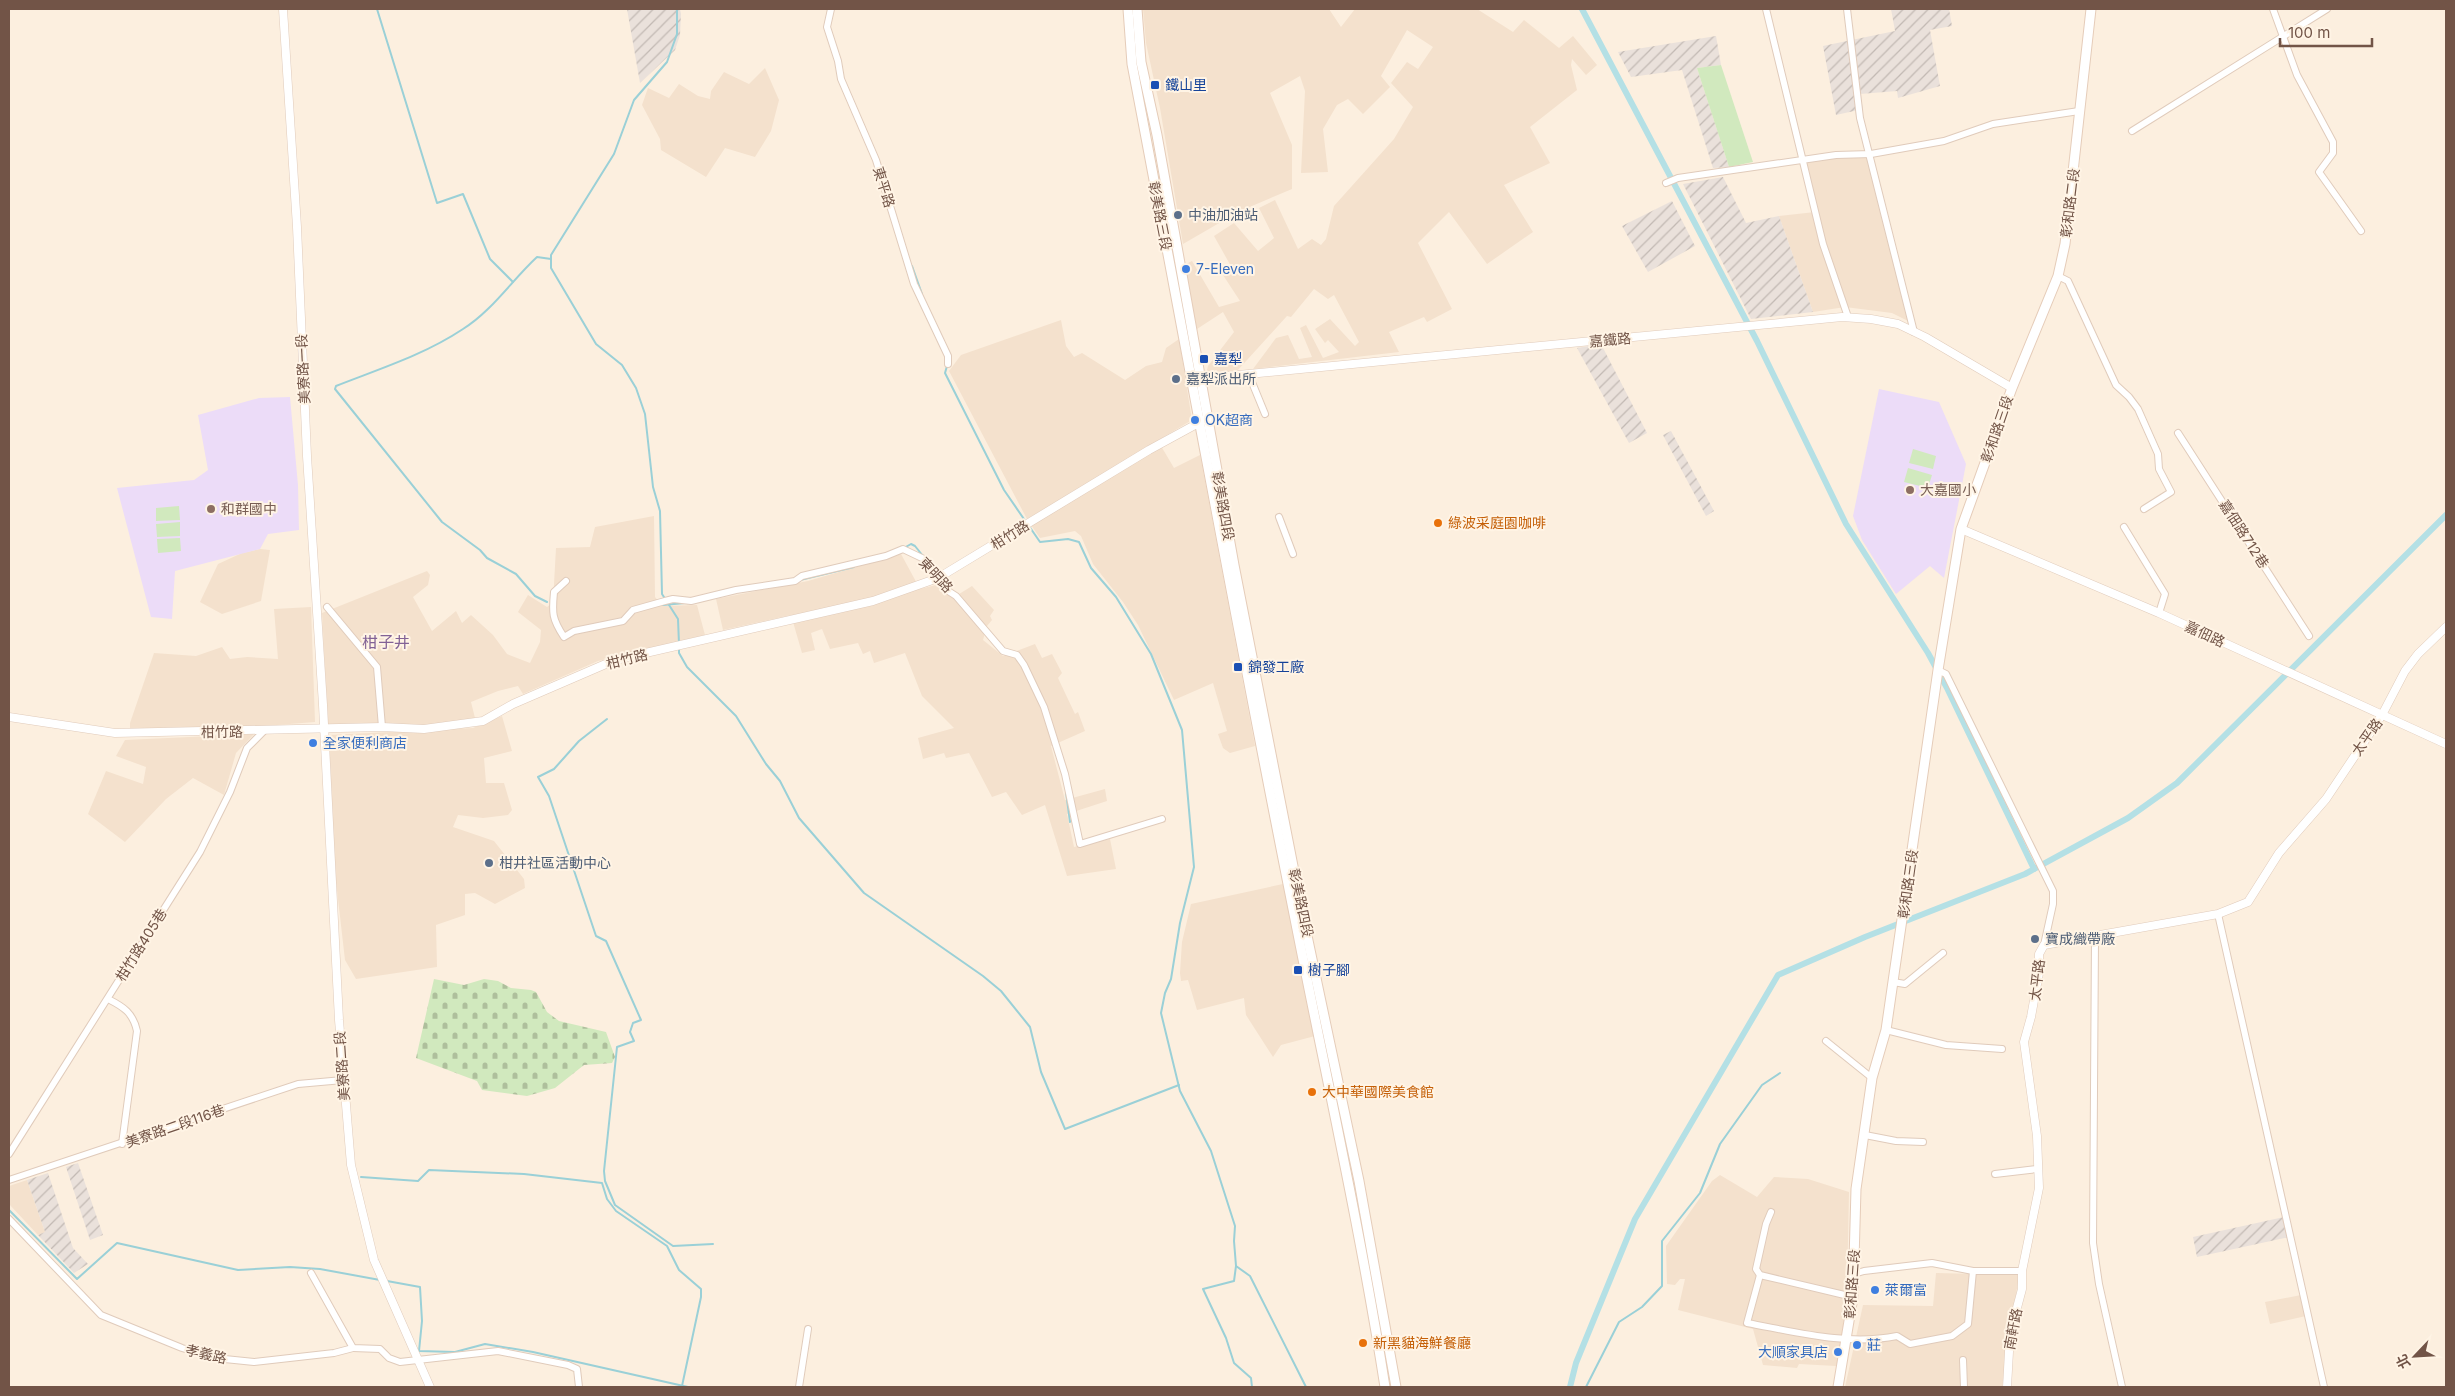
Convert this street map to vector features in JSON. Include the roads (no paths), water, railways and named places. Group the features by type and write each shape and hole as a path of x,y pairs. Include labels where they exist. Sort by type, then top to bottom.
{"main road":[{"name":"彰美路三段","path":"1128,9 1132,64 1196,379"},
{"name":"彰美路三段","path":"1138,9 1141,62 1203,421"},
{"name":"彰和路二段","path":"2012,388 2058,276 2065,244 2091,9"},
{"name":"彰和路三段","path":"1838,1387 1853,1298 1856,1189 1872,1078 1886,1030 1938,670 1961,528 2012,388"},
{"name":"彰美路四段","path":"1203,421 1298,892 1359,1181 1396,1387"},
{"name":"彰美路四段","path":"1203,421 1372,1306 1385,1387"},
{"path":"1348,1184 1359,1181"},
{"path":"1372,1306 1382,1303"}],"street":[{"name":"美寮路一段","path":"283,9 323,730"},
{"name":"東平路","path":"831,9 827,27 838,60 841,79 876,160 914,284 948,356 948,364"},
{"path":"1766,9 1801,160 1823,244 1848,317"},
{"path":"1847,9 1860,118 1914,332"},
{"path":"2273,9 2297,75 2333,142 2333,153 2319,172 2361,232"},
{"path":"2132,131 2327,9"},
{"path":"1668,182 1678,178 1836,155 1870,154 1944,141 1992,124 2079,111"},
{"path":"2058,276 2068,281 2116,385 2138,409 2158,454 2159,469 2171,492 2144,509"},
{"name":"嘉鐵路","path":"1196,379 1848,317 1898,324 2012,388"},
{"path":"1249,375 1265,414"},
{"name":"柑竹路","path":"9,717 115,733 323,730 382,727 424,729 483,721 513,704 615,660 873,601 938,578 1203,421"},
{"name":"嘉佃路712巷","path":"2178,433 2309,636"},
{"path":"1279,517 1293,554"},
{"path":"2124,527 2165,594 2159,613"},
{"name":"嘉佃路","path":"1961,528 2159,613 2446,744"},
{"name":"東明路","path":"566,581 554,592 552,608 553,622 564,637 574,631 624,621 633,610 665,601 673,599 691,601 736,590 795,580 802,576 886,556 903,549 924,559 938,578 1003,651 1017,655 1024,665 1044,707 1065,774 1080,844 1162,819"},
{"path":"327,607 377,667 382,727"},
{"name":"太平路","path":"2022,1271 2039,1188 2037,1136 2024,1042 2032,1017 2040,973 2039,954 2044,945 2218,914 2248,902 2280,853 2326,799 2382,715 2405,671 2418,654 2446,627"},
{"path":"1938,670 1946,674 2053,891 2053,904 2044,945"},
{"name":"美寮路二段","path":"323,730 343,1080 351,1165 374,1260 430,1387"},
{"name":"柑竹路405巷","path":"9,1154 200,852 230,792 246,748 264,731"},
{"path":"2218,914 2324,1387"},
{"path":"2095,937 2093,1242 2099,1284 2122,1387"},
{"path":"1893,982 1905,984 1943,952"},
{"path":"108,999 131,1014 137,1031 122,1144"},
{"path":"1886,1030 1946,1045 2002,1049"},
{"path":"1826,1041 1872,1078"},
{"name":"美寮路二段116巷","path":"9,1180 298,1084 343,1080"},
{"path":"1865,1134 1896,1141 1923,1142"},
{"path":"1995,1174 2037,1169"},
{"path":"1771,1212 1766,1224 1756,1269 1760,1275 1853,1298"},
{"name":"孝義路","path":"9,1219 101,1314 182,1348 214,1358 254,1362 334,1353 353,1348 380,1349 389,1358 400,1362 498,1351 568,1365 577,1369 579,1387"},
{"path":"1854,1274 1864,1271 1932,1263 1973,1271 2022,1271"},
{"path":"1760,1275 1747,1323 1828,1338 1877,1340 1897,1336 1910,1344 1952,1336 1968,1324 1970,1319 1973,1271"},
{"name":"南軒路","path":"2007,1387 2010,1334 2022,1289 2022,1271"},
{"path":"310,1274 353,1348"},
{"path":"799,1387 808,1329"},
{"path":"1963,1360 1964,1387"}],"waterway":[{"path":"377,9 437,203 463,194 490,259 513,282"},
{"path":"677,9 677,34 667,62 634,100 614,154 551,255 551,268 596,344 622,365 636,388 645,414 653,487 660,511 662,594 678,619 679,644"},
{"path":"1582,9 1757,341 1846,524 1928,653 1947,688 2034,869"},
{"path":"547,602 535,596 516,574 487,558 480,550 442,522 335,389 336,386 401,361 463,329 493,304 537,257 551,259"},
{"path":"912,266 922,294"},
{"path":"947,366 945,373 1004,490 1026,522"},
{"path":"1570,1387 1576,1363 1635,1219 1778,975 1865,937 2025,874 2128,818 2177,783 2446,515"},
{"path":"1029,526 1040,542 1068,539 1079,542 1091,568 1116,597 1151,654 1182,730 1194,867 1180,923 1171,979 1165,993 1161,1013 1180,1091 1211,1151 1235,1226 1236,1266 1250,1276 1306,1387"},
{"path":"904,548 911,544 923,556"},
{"path":"800,580 854,567"},
{"path":"663,605 685,603"},
{"path":"679,648 679,653 687,667 736,716 766,764 780,781 799,818 864,893 983,976 1001,991 1030,1027 1041,1072 1065,1129 1179,1085"},
{"path":"607,719 579,741 554,769 538,777 549,796 596,936 606,941 641,1020 633,1023 630,1032 634,1041 617,1047 604,1171 605,1181 615,1205 673,1246 713,1244"},
{"path":"1066,792 1070,822"},
{"path":"1586,1387 1619,1322 1642,1307 1662,1286 1662,1241 1700,1193 1720,1144 1762,1085 1780,1073"},
{"path":"361,1177 418,1181 429,1170 524,1174 602,1183 607,1199 616,1211 667,1246 679,1270 701,1289 701,1297 682,1386"},
{"path":"9,1210 77,1279 117,1243 238,1270 290,1267 320,1269 380,1280"},
{"path":"1236,1266 1234,1281 1203,1289 1226,1338 1234,1363 1251,1378 1252,1387"},
{"path":"387,1281 420,1287 422,1321 419,1351 455,1352 485,1344 533,1352 688,1387"}],"place":[{"name":"鐵山里","path":"1155,85"},
{"name":"中油加油站","path":"1178,215"},
{"name":"7-Eleven","path":"1186,269"},
{"name":"嘉犁","path":"1204,359"},
{"name":"嘉犁派出所","path":"1176,379"},
{"name":"OK超商","path":"1195,420"},
{"name":"大嘉國小","path":"1910,490"},
{"name":"和群國中","path":"211,509"},
{"name":"綠波采庭園咖啡","path":"1438,523"},
{"name":"錦發工廠","path":"1238,667"},
{"name":"全家便利商店","path":"313,743"},
{"name":"柑井社區活動中心","path":"489,863"},
{"name":"寶成織帶廠","path":"2035,939"},
{"name":"樹子腳","path":"1298,970"},
{"name":"大中華國際美食館","path":"1312,1092"},
{"name":"萊爾富","path":"1875,1290"},
{"name":"新黑貓海鮮餐廳","path":"1363,1343"},
{"name":"莊","path":"1857,1345"},
{"name":"大順家具店","path":"1838,1352"}],"district":[{"name":"柑子井","path":"386,642"}]}
